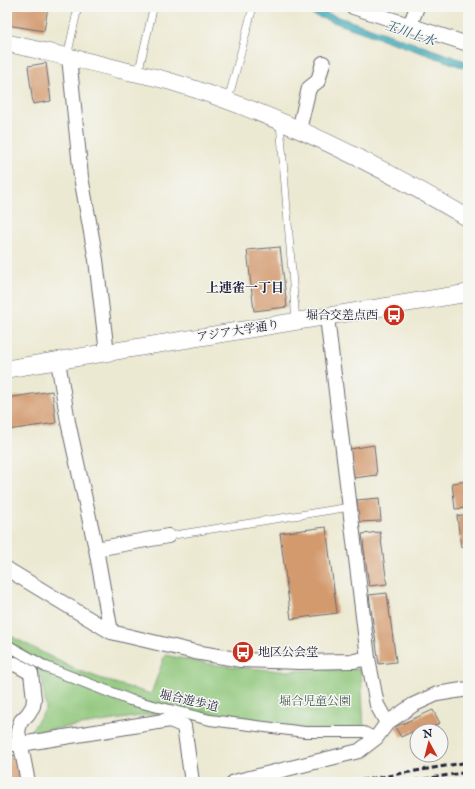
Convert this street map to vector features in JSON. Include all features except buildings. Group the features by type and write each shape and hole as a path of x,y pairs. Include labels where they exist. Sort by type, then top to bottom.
{"street":[{"path":"353,7 468,44"},
{"path":"410,25 417,7"},
{"path":"7,43 171,82 228,100 333,145 420,190 468,218"},
{"path":"69,57 81,177 96,260 107,353"},
{"path":"299,130 309,88 318,81 323,63"},
{"name":"アジア大学通り","path":"7,369 468,293"},
{"path":"327,317 368,658 377,705 387,723"},
{"path":"58,361 68,422 96,549 111,632"},
{"path":"96,549 168,536"},
{"path":"7,569 111,632 195,652 241,660 300,662 354,661 368,658"},
{"name":"堀合遊歩道","path":"7,645 46,667 130,700 210,720 305,732 364,732 376,738"},
{"path":"7,665 15,664 31,673 34,699 33,706 21,721 14,744 28,782"},
{"path":"234,782 359,751 376,738 387,723 413,705 437,694 468,689"},
{"path":"14,744 170,720 184,726 192,782"}],"lane":[{"path":"69,57 69,48 78,7"},
{"path":"228,100 253,7"},
{"path":"138,74 154,8"},
{"path":"280,121 296,322"},
{"path":"168,536 350,507"}],"green space":[{"name":"堀合児童公園","path":"7,634 74,669 151,694 165,655 215,665 282,671 361,669 364,732 305,732 173,711 29,733 46,709 42,677 7,658"}],"water":[{"path":"290,7 310,7 468,62 468,69"}],"railway":[{"path":"352,782 468,762"},
{"path":"406,782 468,772"}],"place":[{"name":"堀合交差点西","path":"394,315"},
{"name":"地区公会堂","path":"243,652"}],"district":[{"name":"上連雀一丁目","path":"245,288"}],"water label":[{"name":"玉川上水","path":"410,34"}]}
